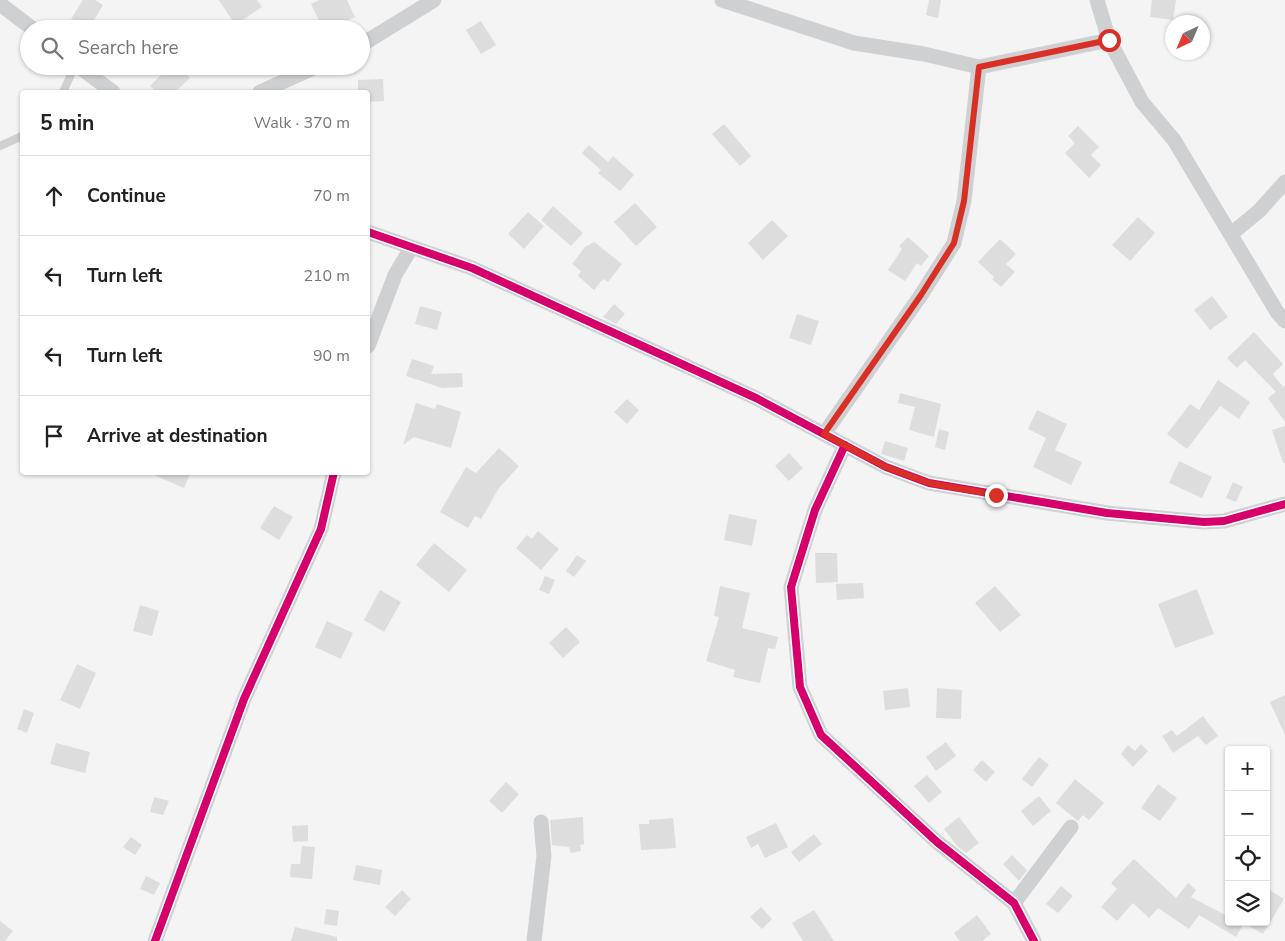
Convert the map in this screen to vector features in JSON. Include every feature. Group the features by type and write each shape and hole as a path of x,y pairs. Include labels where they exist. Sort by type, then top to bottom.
{"street":[{"path":"370,39 434,0"},
{"path":"722,0 854,43 924,54 979,67 1109,40"},
{"path":"1097,0 1109,40 1142,102 1174,140 1277,312 1285,321"},
{"path":"0,4 21,20"},
{"path":"824,434 931,280 954,243 964,201 979,67"},
{"path":"89,75 110,90"},
{"path":"264,90 298,75"},
{"path":"1231,234 1259,211 1285,182"},
{"path":"370,233 480,272 756,398 886,467 929,483 1107,513 1218,521 1285,504"},
{"path":"370,341 395,275 411,248"},
{"path":"845,445 815,510 791,587 800,687 821,735 937,842 1014,903 1034,941"},
{"path":"155,941 244,699 321,528 333,475"},
{"path":"534,941 541,902 544,856 541,822"},
{"path":"1014,903 1071,827"}],"lane":[{"path":"64,90 72,75"},
{"path":"0,146 20,137"}],"building":[{"path":"83,0 95,0 103,5 94,20 71,19"},
{"path":"219,0 257,0 262,7 242,20 232,20"},
{"path":"319,0 347,0 355,17 349,20 319,20 311,4"},
{"path":"929,0 941,0 938,18 926,15"},
{"path":"1152,0 1176,0 1174,15 1165,15 1165,19 1150,17"},
{"path":"481,21 496,45 481,54 466,30"},
{"path":"161,75 187,75 190,78 177,90 155,90 150,86"},
{"path":"383,79 384,101 370,102 370,90 358,90 358,80"},
{"path":"724,124 751,156 740,166 712,134"},
{"path":"1078,126 1099,147 1091,155 1101,165 1089,178 1065,153 1075,143 1068,136"},
{"path":"589,145 608,162 613,156 634,175 620,191 598,173 601,170 582,153"},
{"path":"635,203 657,227 636,246 614,222"},
{"path":"553,206 583,233 571,246 541,220"},
{"path":"528,212 544,226 524,249 508,234"},
{"path":"1138,217 1155,233 1130,261 1112,245"},
{"path":"772,220 788,236 763,260 748,243"},
{"path":"908,237 929,256 921,266 917,263 905,281 888,270 902,249 899,246"},
{"path":"1000,239 1016,254 1006,264 1015,272 1001,287 992,279 994,277 978,262"},
{"path":"594,242 622,264 608,282 603,279 594,290 578,276 581,271 572,264 585,247"},
{"path":"1212,296 1228,317 1210,330 1194,310"},
{"path":"614,304 625,314 616,324 603,317"},
{"path":"420,306 442,312 437,330 415,324"},
{"path":"797,314 819,321 811,345 789,338"},
{"path":"1254,332 1283,364 1273,374 1283,387 1285,385 1285,422 1268,398 1276,392 1245,360 1237,368 1227,358"},
{"path":"412,359 434,366 431,374 462,373 463,387 442,388 406,376"},
{"path":"1218,380 1250,402 1239,419 1220,406 1187,449 1167,434 1190,404 1199,410"},
{"path":"900,393 941,404 934,437 909,430 915,407 898,403"},
{"path":"627,399 639,410 627,424 614,412"},
{"path":"416,403 435,409 437,404 461,412 451,448 414,437 403,445"},
{"path":"1037,410 1067,424 1055,450 1082,462 1071,485 1033,467 1046,438 1028,429"},
{"path":"1285,426 1285,463 1283,463 1272,430"},
{"path":"939,429 949,432 945,450 935,447"},
{"path":"885,441 908,448 904,461 881,454"},
{"path":"499,448 519,466 499,488 481,519 475,516 468,528 440,512 466,467 476,473"},
{"path":"789,453 803,468 789,481 775,466"},
{"path":"1179,461 1212,477 1202,498 1169,483"},
{"path":"154,475 190,475 184,488"},
{"path":"1233,482 1243,487 1236,502 1226,498"},
{"path":"274,506 293,517 279,540 260,528"},
{"path":"729,514 757,520 752,546 724,540"},
{"path":"538,531 559,549 541,570 516,548 527,535 532,539"},
{"path":"434,543 467,570 449,592 416,565"},
{"path":"815,553 837,553 838,582 816,583"},
{"path":"577,555 586,561 574,577 566,571"},
{"path":"545,576 555,580 549,594 539,590"},
{"path":"863,583 864,598 837,600 836,584"},
{"path":"720,586 750,593 742,628 778,637 775,649 768,648 760,683 733,677 735,670 706,661 719,617 714,616"},
{"path":"995,586 1021,615 1000,632 975,603"},
{"path":"1197,589 1214,634 1175,648 1158,604"},
{"path":"380,590 401,602 384,632 364,620"},
{"path":"140,605 159,611 152,636 133,631"},
{"path":"327,621 353,633 341,659 315,647"},
{"path":"566,627 580,642 563,658 549,643"},
{"path":"77,664 96,673 80,709 60,700"},
{"path":"908,688 910,707 885,710 883,691"},
{"path":"937,688 962,690 961,719 936,718"},
{"path":"1285,695 1285,735 1270,702"},
{"path":"24,709 34,713 27,733 17,729"},
{"path":"1203,716 1218,736 1206,745 1198,736 1173,753 1162,736 1172,730 1177,736"},
{"path":"946,742 956,756 936,771 926,757"},
{"path":"56,743 90,752 85,773 50,764"},
{"path":"1141,744 1148,751 1133,767 1121,754 1128,745 1135,751"},
{"path":"1039,757 1049,765 1032,787 1022,779"},
{"path":"982,760 995,772 986,782 973,770"},
{"path":"927,775 942,792 929,803 914,786"},
{"path":"1075,779 1104,803 1089,820 1083,815 1078,821 1056,803"},
{"path":"506,782 519,794 502,813 489,801"},
{"path":"1158,784 1177,798 1160,821 1141,808"},
{"path":"1039,796 1051,811 1033,826 1021,811"},
{"path":"154,797 169,801 163,815 150,812"},
{"path":"583,817 584,844 580,845 581,851 571,853 569,847 552,845 550,820"},
{"path":"959,817 979,843 966,853 957,846 944,829"},
{"path":"673,818 676,848 641,850 639,824 649,824 649,820"},
{"path":"776,823 788,847 765,858 758,844 751,848 746,837"},
{"path":"308,825 308,841 293,842 292,826"},
{"path":"814,834 822,844 799,862 791,852"},
{"path":"131,837 142,845 135,855 123,847"},
{"path":"302,846 315,847 312,879 290,877 291,864 300,864"},
{"path":"1012,855 1027,870 1019,881 1003,864"},
{"path":"1134,859 1176,898 1188,883 1196,890 1191,897 1225,915 1225,926 1242,926 1236,937 1199,915 1189,929 1158,908 1149,918 1133,903 1117,921 1101,907 1117,889 1111,883"},
{"path":"356,865 382,870 380,885 353,880"},
{"path":"146,876 160,883 154,895 140,889"},
{"path":"1061,886 1073,896 1058,913 1046,904"},
{"path":"402,890 411,899 395,916 385,907"},
{"path":"1270,890 1284,899 1270,922"},
{"path":"761,907 772,919 762,929 750,917"},
{"path":"326,909 339,911 337,926 324,924"},
{"path":"814,910 834,941 803,941 792,923"},
{"path":"977,915 991,934 982,941 960,941 954,933"},
{"path":"0,921 13,931 5,941 0,941"},
{"path":"1249,926 1268,926 1263,934"},
{"path":"295,927 337,937 337,941 291,941"}],"cycle path":[{"path":"370,233 472,268 756,398 886,467 929,483 1107,513 1204,522 1224,521 1285,504"},
{"path":"845,445 815,510 791,587 800,687 821,735 937,842 1014,903 1034,941"},
{"path":"155,941 244,699 321,529 333,475"}],"route":[{"path":"996,495 929,483 886,467 824,434 941,266 954,243 964,201 979,67 1109,40"}]}
